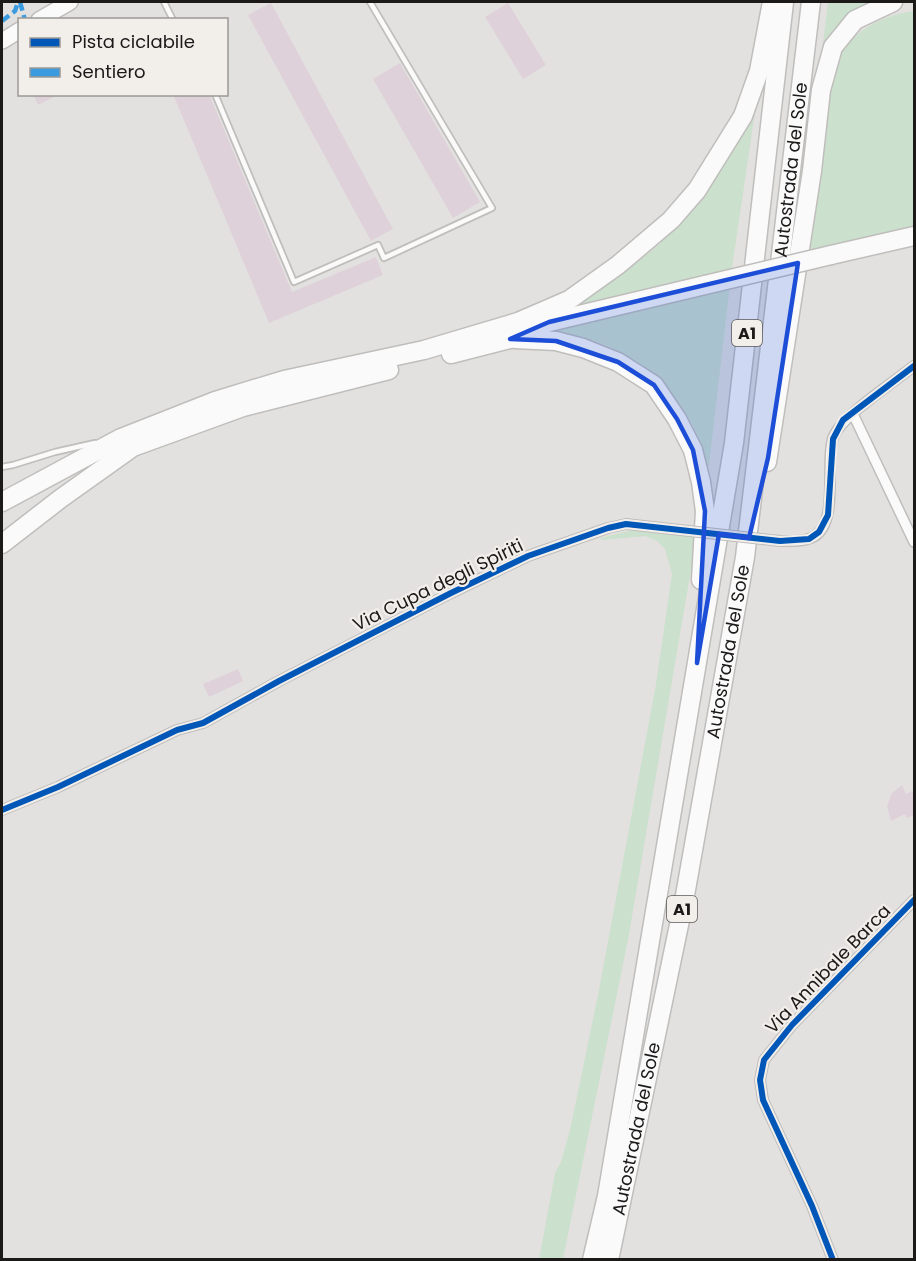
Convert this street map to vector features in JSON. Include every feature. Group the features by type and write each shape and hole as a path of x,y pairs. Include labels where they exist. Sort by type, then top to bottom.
{"highway":[{"path":"2,502 121,438 215,401 284,380 424,350 518,322 569,300 618,264 671,220 697,190 743,116 759,70 772,2"},
{"name":"Autostrada del Sole","path":"592,1260 607,1196 734,443 784,2"},
{"name":"Autostrada del Sole","path":"609,1260 684,901 745,557 811,2"},
{"path":"745,557 770,447 812,171 821,90 833,47 840,38 855,20 893,2"},
{"path":"467,337 549,322 915,236"},
{"path":"2,544 133,447 243,407 510,339 549,322"},
{"path":"510,339 556,341 583,348 618,362 654,385 677,419 693,450 705,511 697,663"}],"main road":[{"path":"42,18 70,2"},
{"path":"2,41 18,31"}],"street":[{"name":"Via Cupa degli Spiriti","path":"2,810 58,787 177,730 203,723 279,681 528,556 608,528 626,524 780,541 809,539 819,532 828,515 832,439 843,420 915,366"},
{"path":"853,414 915,542"},
{"name":"Via Annibale Barca","path":"833,1260 812,1206 763,1100 760,1080 764,1059 792,1025 915,900"}],"lane":[{"path":"164,2 172,18"},
{"path":"216,96 294,282 378,245 384,258 492,208 370,2"},
{"path":"2,467 55,452 121,438"}],"highlighted area":[{"path":"798,263 768,458 749,538 719,534 697,663 705,511 693,450 677,419 654,385 618,362 556,341 510,339 549,322"}],"green space":[{"path":"828,2 886,2 821,59"},
{"path":"914,11 914,226 810,251 837,63 850,42 868,26 891,16"},
{"path":"751,111 755,112 732,268 707,467 694,427 670,391 655,376 619,351 583,338 551,331 706,276 571,308 646,255 670,233 708,182"},
{"path":"637,529 694,536 693,558 628,940 563,1259 539,1260 555,1173 561,1162 570,1130 598,995 656,684 672,574 665,549 657,541 645,536 602,540 600,538"}],"building":[{"path":"271,3 393,229 371,241 248,15"},
{"path":"508,3 546,65 523,79 485,17"},
{"path":"400,63 480,202 453,218 373,79"},
{"path":"34,96 56,96 38,105"},
{"path":"174,96 210,96 292,292 376,257 383,275 269,323"},
{"path":"238,669 243,681 209,697 203,684"},
{"path":"902,785 906,794 915,790 915,815 907,818 905,814 891,821 887,806 892,793"}],"marked path":[{"path":"2,21 15,11 18,2"},
{"path":"20,2 24,18"}],"cycle path":[{"path":"2,810 58,787 177,730 203,723 279,681 528,556 608,528 626,524 780,541 809,539 819,532 828,515 833,439 843,420 914,366"},
{"path":"833,1260 812,1206 763,1100 760,1080 764,1060 792,1025 914,900"}]}
